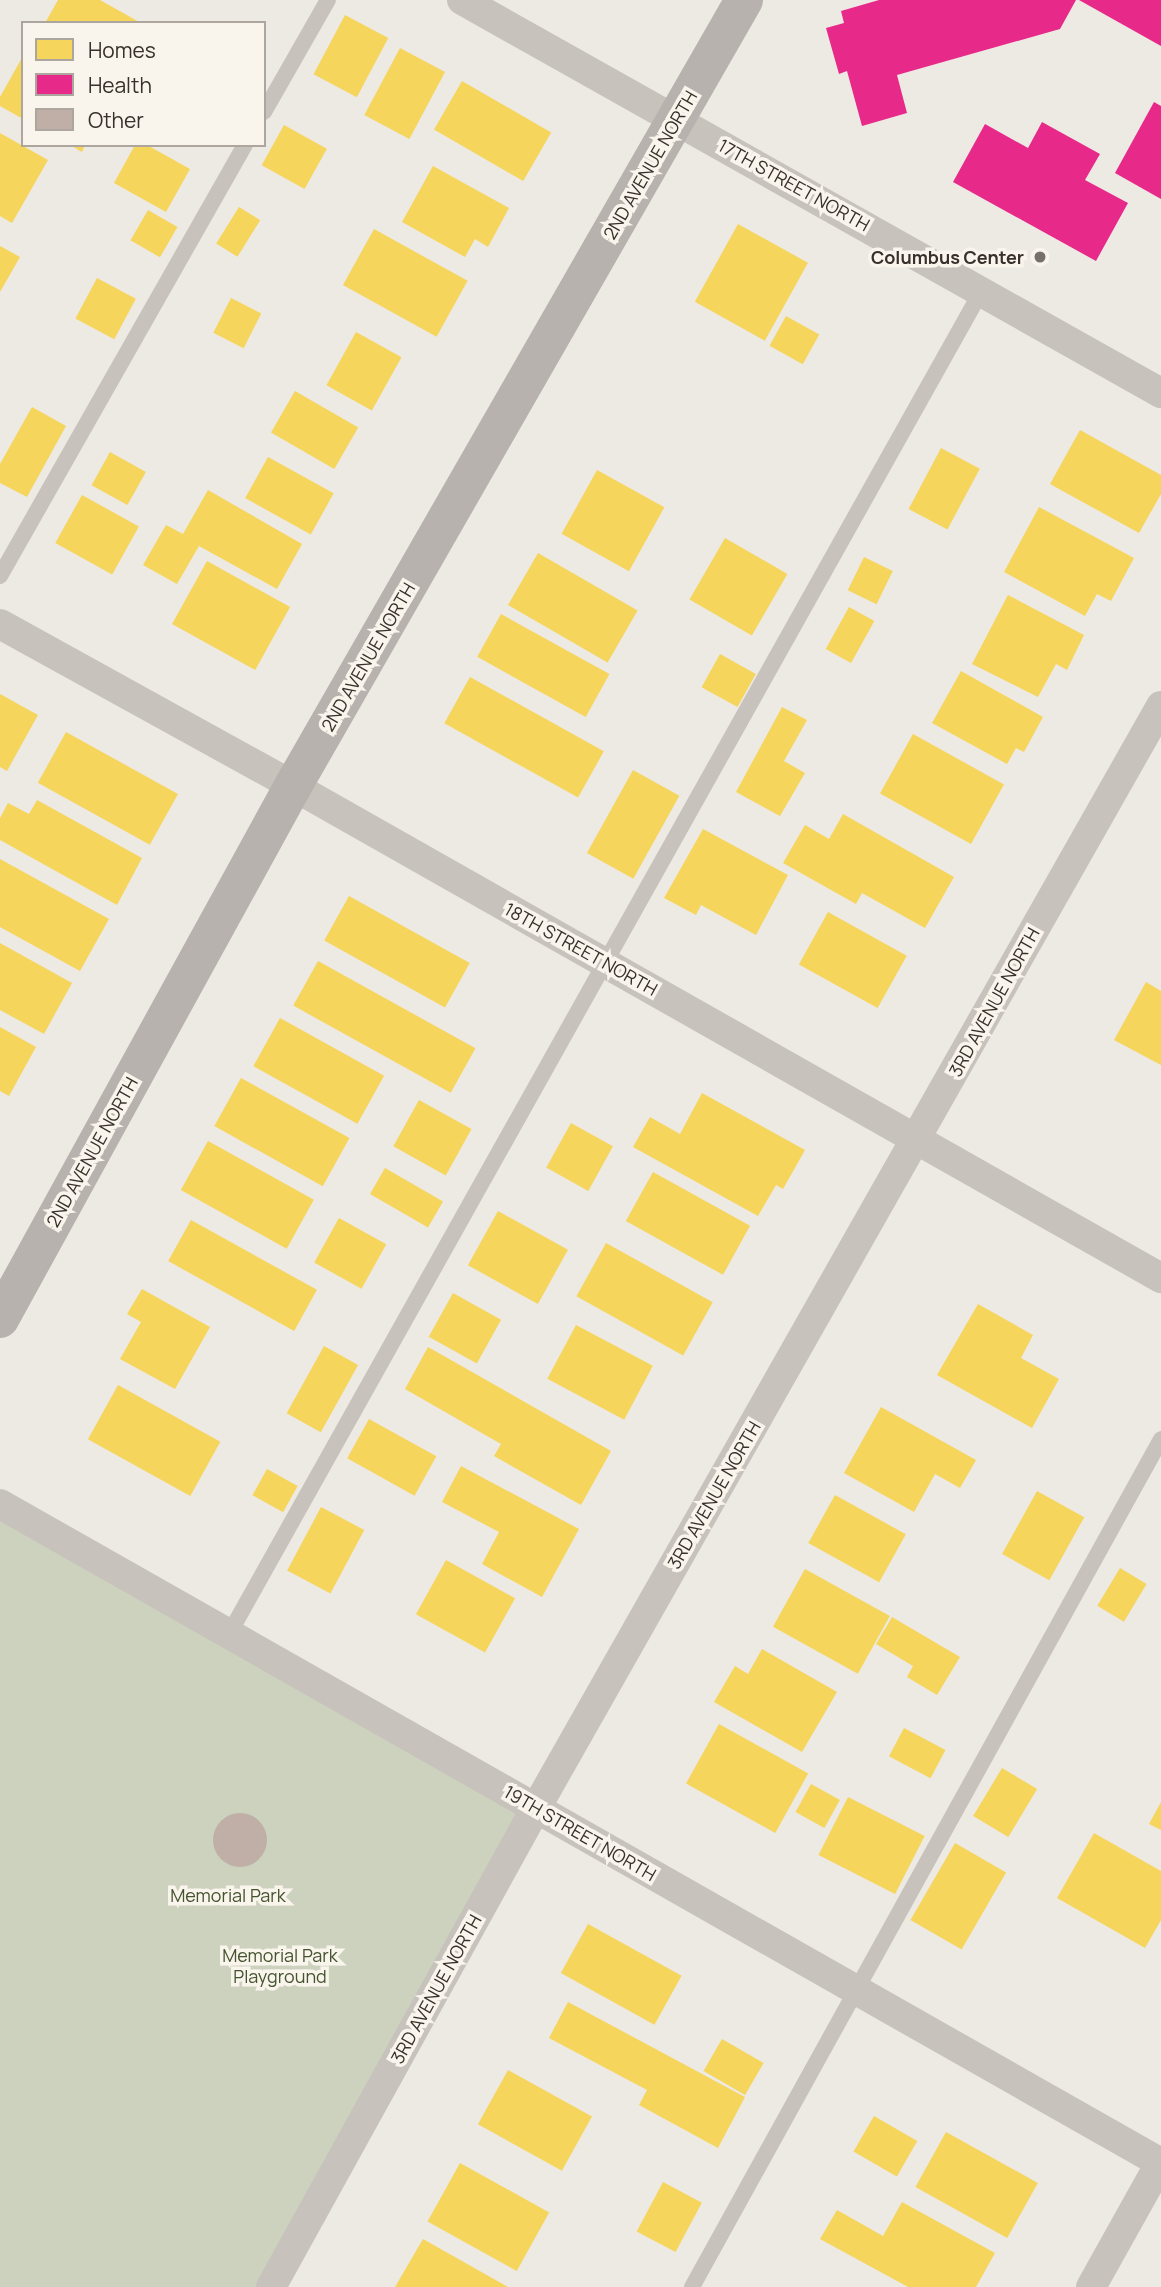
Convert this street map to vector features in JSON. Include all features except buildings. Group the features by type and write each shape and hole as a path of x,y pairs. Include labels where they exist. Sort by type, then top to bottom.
{"main road":[{"name":"2ND AVENUE NORTH","path":"0,1319 293,786 744,0"}],"street":[{"name":"17TH STREET NORTH","path":"461,0 982,290 1161,393"},
{"name":"18TH STREET NORTH","path":"0,624 293,786 1161,1278"},
{"name":"3RD AVENUE NORTH","path":"271,2287 536,1808 1161,706"},
{"name":"19TH STREET NORTH","path":"0,1504 1161,2163"},
{"path":"1091,2287 1161,2163"}],"lane":[{"path":"266,108 328,0"},
{"path":"0,576 244,147"},
{"path":"229,1634 982,290"},
{"path":"692,2287 1161,1439"}],"green space":[{"name":"Memorial Park","path":"0,1504 536,1808 271,2287 0,2287"}],"place":[{"name":"Columbus Center","path":"1040,257"}],"park label":[{"name":"Memorial Park Playground","path":"280,1966"}]}
